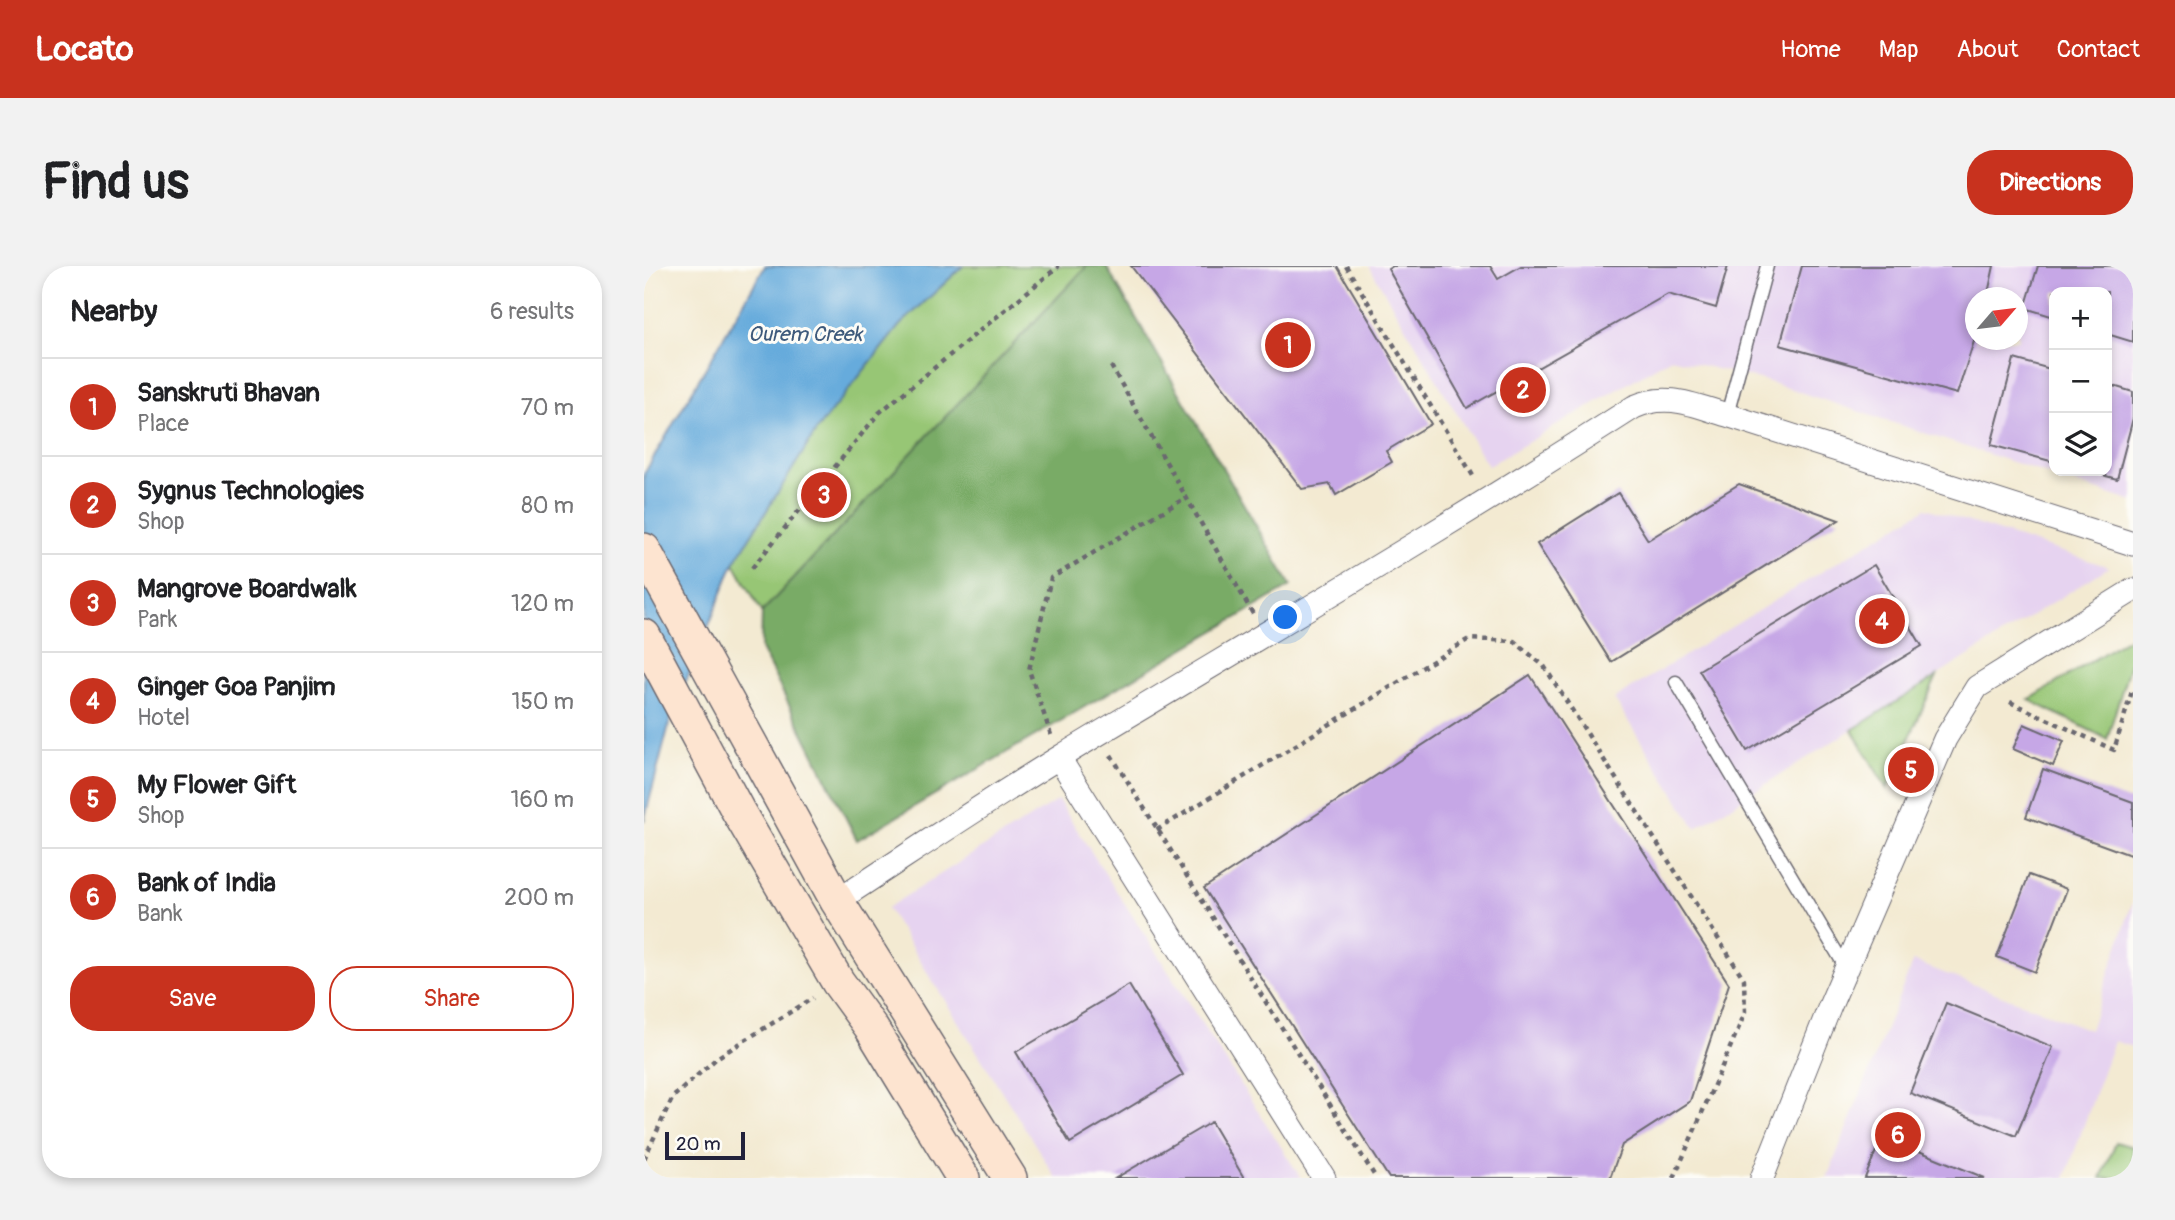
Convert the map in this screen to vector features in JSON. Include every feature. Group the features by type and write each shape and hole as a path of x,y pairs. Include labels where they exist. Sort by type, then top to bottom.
{"main road":[{"path":"644,550 837,901 1010,1178"},
{"path":"644,636 738,811 838,982 870,1027 963,1178"},
{"path":"870,1027 903,1007"}],"street":[{"path":"837,901 1059,758 1266,636 1651,399 1670,398 1727,415 2133,544"},
{"path":"1762,1178 1846,968 1945,739 1977,687 2133,590"},
{"path":"1059,758 1324,1178"}],"lane":[{"path":"1727,415 1767,266"},
{"path":"1676,682 1846,968"}],"path":[{"path":"752,568 880,413 1059,266"},
{"path":"1346,266 1488,501"},
{"path":"1111,366 1266,636"},
{"path":"1059,758 1029,670 1051,578 1187,497"},
{"path":"1157,830 1469,639 1514,641 1544,666 1744,979 1745,1013 1674,1178"},
{"path":"2010,702 2114,750 2133,688"},
{"path":"1099,735 1376,1178"},
{"path":"644,1159 673,1097 718,1057 838,982"}],"shaded area":[{"path":"1369,266 2133,266 2133,502 2054,476 2112,476 2112,287 2049,287 2049,474 1763,380 1671,358 1488,466"},
{"path":"1926,508 2109,567 1696,828 1614,699"},
{"path":"1058,800 1301,1178 1056,1178 887,908"},
{"path":"2133,901 2133,1047 2114,1041 2065,1178 1827,1178 1913,961 2090,1030"}],"green space":[{"path":"963,266 1087,266 762,612 734,563 818,428 900,325"},
{"path":"1087,266 1106,266 1291,586 857,840 761,649 762,612"},
{"path":"2133,635 2133,654 2107,739 2029,700"},
{"path":"1937,676 1887,789 1852,730"},
{"path":"2116,1142 2133,1147 2133,1178 2101,1178"}],"water":[{"name":"Ourem Creek","path":"765,266 963,266 900,325 818,428 734,563 670,721 644,821 644,474"}],"building":[{"path":"1131,266 1337,266 1431,424 1386,451 1392,462 1336,495 1330,484 1302,489"},
{"path":"1393,266 1490,266 1498,279 1521,266 1728,266 1716,308 1668,294 1467,408 1388,269"},
{"path":"1802,266 1994,266 1989,287 1965,287 1965,350 1971,350 1957,394 1780,345"},
{"path":"2038,266 2133,266 2133,342 2112,336 2112,287 2049,287 2049,315 2028,309 2028,298"},
{"path":"2014,359 2049,369 2049,461 1991,445"},
{"path":"2112,386 2133,392 2133,418 2117,479 2106,476 2112,476"},
{"path":"1739,484 1839,520 1611,662 1537,544 1618,493 1648,540"},
{"path":"1874,565 1922,646 1747,751 1699,670"},
{"path":"1530,675 1729,984 1690,1101 1622,1145 1610,1178 1389,1178 1204,888"},
{"path":"2024,724 2064,741 2053,766 2013,749"},
{"path":"2043,769 2133,802 2133,856 2026,817"},
{"path":"2029,875 2067,889 2035,972 1997,957"},
{"path":"1129,985 1183,1075 1070,1143 1016,1052"},
{"path":"1946,1003 2053,1047 2016,1136 1910,1093"},
{"path":"1211,1122 1244,1178 1116,1178"},
{"path":"1882,1136 1985,1178 1865,1178"}],"place":[{"name":"Sanskruti Bhavan","path":"1288,345"},
{"name":"Sygnus Technologies","path":"1523,390"},
{"name":"Mangrove Boardwalk","path":"824,495"},
{"name":"Ginger Goa Panjim","path":"1882,621"},
{"name":"My Flower Gift","path":"1911,770"},
{"name":"Bank of India","path":"1898,1135"}]}
